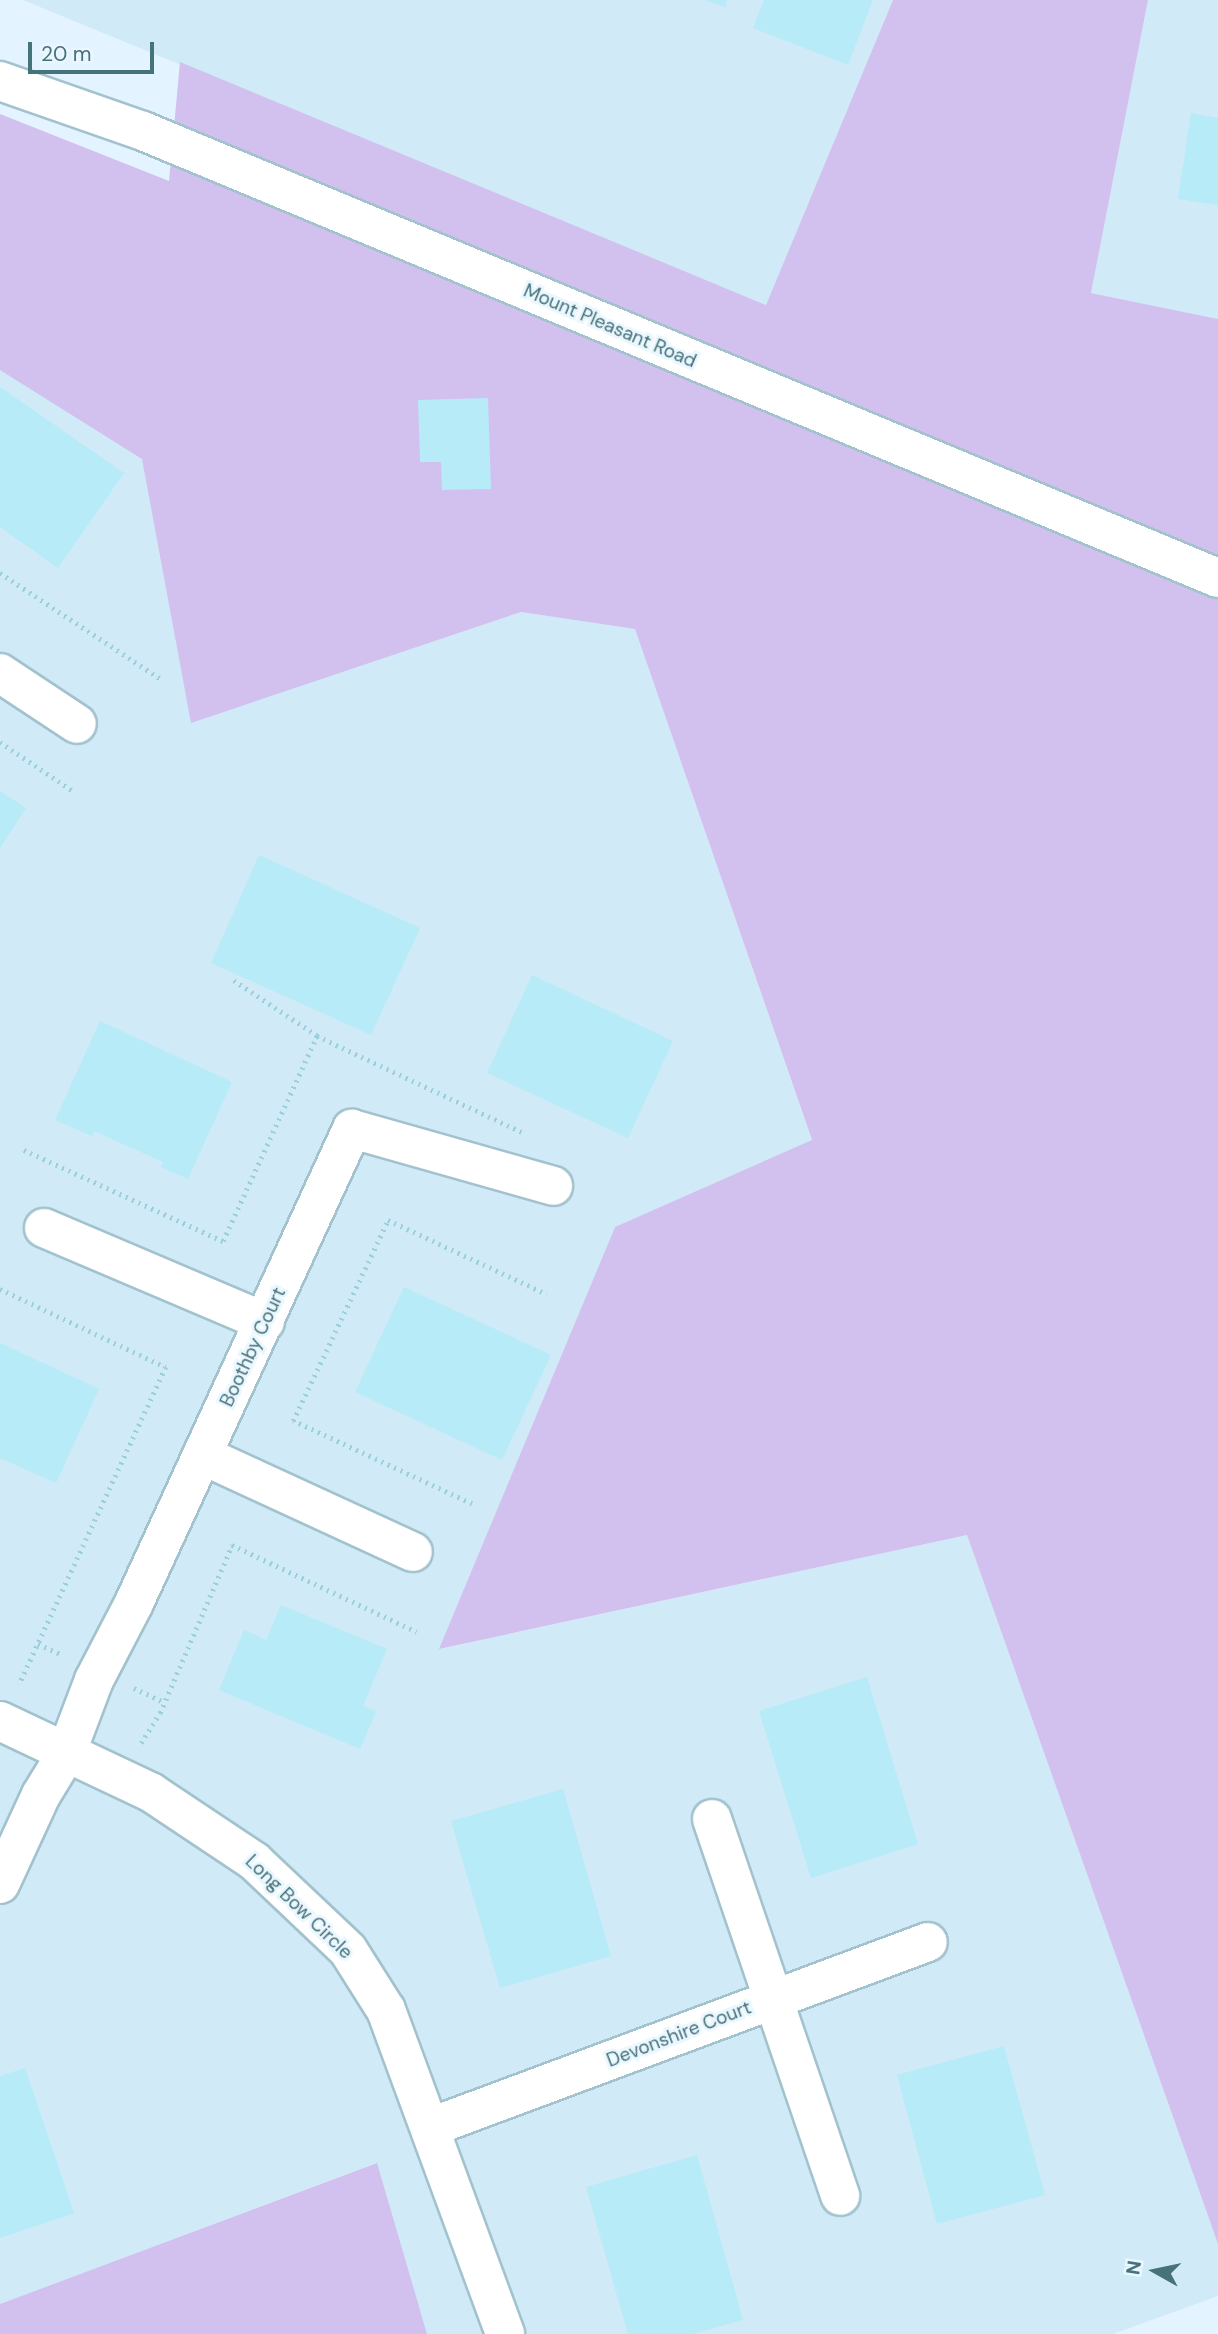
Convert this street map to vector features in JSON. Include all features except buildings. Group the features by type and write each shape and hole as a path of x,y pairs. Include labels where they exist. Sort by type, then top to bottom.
{"street":[{"name":"Mount Pleasant Road","path":"0,80 143,131 1218,578"},
{"path":"0,673 77,724"},
{"name":"Boothby Court","path":"0,1884 41,1795 66,1754 94,1680 265,1322 352,1129 553,1186"},
{"path":"44,1228 265,1322"},
{"path":"202,1455 413,1552"},
{"name":"Long Bow Circle","path":"8,1707 66,1754 152,1793 254,1860 348,1950 386,2010 505,2334"},
{"path":"712,1819 840,2196"},
{"name":"Devonshire Court","path":"430,2127 928,1942"}],"path":[{"path":"0,573 161,679"},
{"path":"0,742 72,791"},
{"path":"231,979 317,1036 531,1136"},
{"path":"24,1150 223,1241 317,1036"},
{"path":"472,1504 293,1421 388,1220 547,1294"},
{"path":"0,1289 166,1367 8,1707"},
{"path":"119,1778 160,1713 232,1545 417,1632"}],"shaded area":[{"path":"23,0 893,0 766,305"},
{"path":"893,0 1148,0 1091,293 1218,319 1218,2244 967,1535 439,1649 615,1227 812,1140 635,629 521,612 191,723 142,459 0,370 0,114 169,181 180,62 766,305"},
{"path":"1148,0 1218,0 1218,319 1091,293"},
{"path":"0,121 169,181 191,723 521,612 635,629 812,1141 615,1227 440,1649 967,1535 1218,2244 1218,2296 1113,2334 427,2334 376,2163 0,2304"},
{"path":"377,2163 427,2334 0,2334 0,2304"}]}
